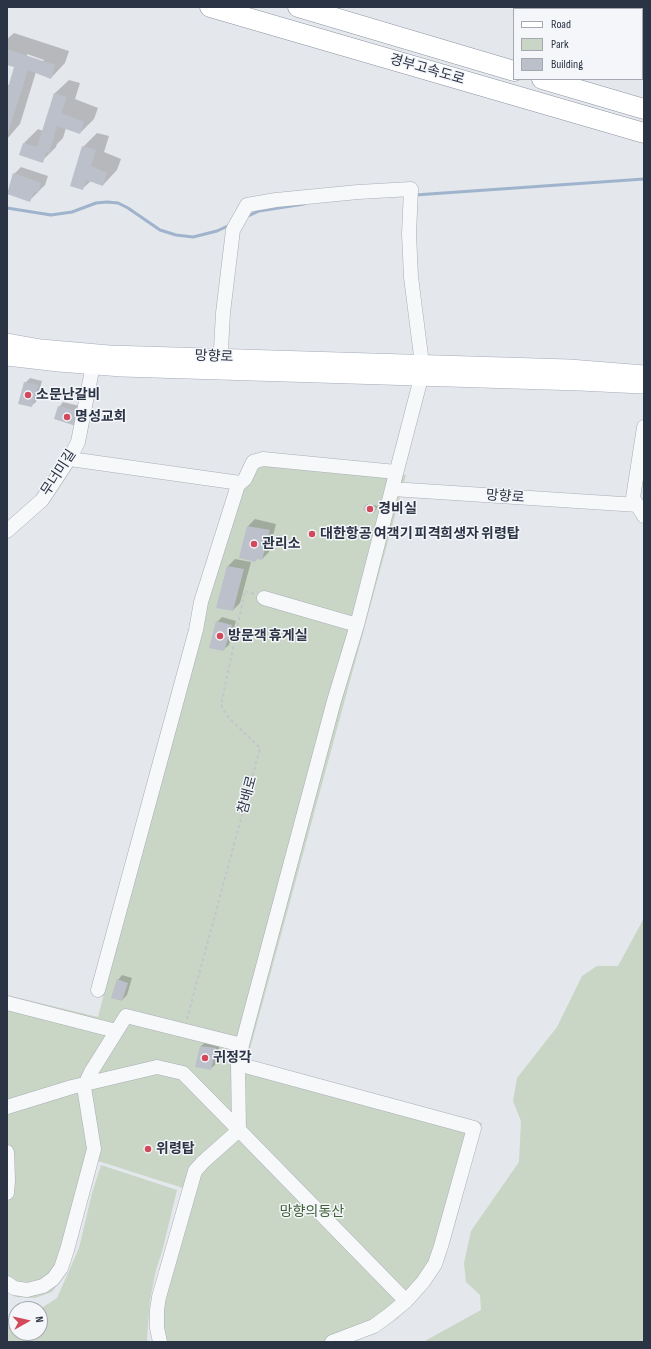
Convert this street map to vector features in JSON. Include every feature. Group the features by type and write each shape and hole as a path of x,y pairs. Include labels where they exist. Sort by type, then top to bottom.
{"highway":[{"name":"경부고속도로","path":"210,7 644,133"},
{"name":"경부고속도로","path":"298,7 513,71"},
{"path":"545,80 644,109"}],"main road":[{"name":"망향로","path":"7,342 94,359 122,368 220,364 421,371 644,385"},
{"name":"망향로","path":"7,357 59,363 94,359"},
{"name":"망향로","path":"421,371 569,368 644,374"}],"street":[{"path":"160,1342 157,1310 158,1303 195,1172 203,1162 239,1130 238,1064 242,1045 334,701 357,625 421,371 411,277 409,234 411,194 358,192 276,200 247,206 233,230 223,312 220,364"},
{"name":"무너미길","path":"7,531 42,500 70,459 78,442 94,359"},
{"path":"642,512 633,498 644,427"},
{"path":"70,459 240,483"},
{"path":"98,990 196,630 201,602 238,485 245,479 253,462 263,459 396,472"},
{"name":"망향로","path":"392,489 642,512"},
{"path":"264,598 357,625"},
{"path":"7,1003 116,1031"},
{"path":"7,1283 14,1288 27,1290 44,1286 53,1279 61,1268 68,1250 94,1149 84,1087 91,1072 126,1016 242,1045"},
{"path":"238,1064 474,1128 435,1264 423,1282 389,1316 374,1326 332,1342"},
{"path":"7,1106 86,1084 157,1067 183,1073 406,1300"},
{"path":"7,1152 7,1193"}],"path":[{"name":"참배로","path":"184,1030 260,748 228,717 221,705 245,591 264,598"}],"green space":[{"name":"망향의동산","path":"262,461 406,475 247,1060 482,1123 444,1261 424,1292 397,1319 372,1334 349,1342 155,1342 183,1188 98,1161 63,1277 52,1292 35,1298 16,1297 7,1291 7,995 98,1017 200,621 247,478"},
{"path":"644,918 644,1342 423,1342 481,1310 480,1295 466,1282 464,1263 471,1231 519,1162 521,1121 513,1101 517,1078 557,1027 582,976 597,966 618,966"},
{"path":"101,1165 177,1190 162,1252 156,1270 150,1300 148,1342 7,1342 7,1320 8,1341 48,1341 48,1304 57,1298 79,1248 92,1193"}],"building":[{"path":"7,49 55,65 51,79 28,70 7,136 7,91 14,67 7,65"},
{"path":"54,93 67,97 61,113 84,122 80,134 57,126 49,153 46,152 43,163 19,155 23,143 37,147"},
{"path":"82,146 96,150 91,166 107,173 103,186 86,180 83,190 70,186"},
{"path":"13,173 41,183 38,193 34,192 30,202 7,194"},
{"name":"소문난갈비","path":"24,382 38,385 32,407 18,404"},
{"name":"명성교회","path":"58,406 80,412 76,426 54,419"},
{"name":"경비실","path":"365,505 376,507 375,513 363,510"},
{"name":"관리소","path":"247,526 270,530 262,560 257,559 255,562 239,558"},
{"path":"227,566 244,569 233,611 216,608"},
{"name":"방문객 휴게실","path":"216,621 232,625 224,651 209,648"},
{"path":"117,979 128,983 122,1001 111,998"},
{"name":"귀정각","path":"200,1046 216,1048 211,1070 195,1067"}],"waterway":[{"path":"415,195 644,179"},
{"path":"7,208 51,215 72,212 96,203 118,203 128,208 160,230 176,235 193,237 217,231 230,225"},
{"path":"246,217 259,211 304,204"}],"place":[{"name":"소문난갈비","path":"28,395"},
{"name":"명성교회","path":"67,417"},
{"name":"경비실","path":"370,509"},
{"name":"대한항공 여객기 피격희생자 위령탑","path":"312,534"},
{"name":"관리소","path":"254,544"},
{"name":"방문객 휴게실","path":"220,636"},
{"name":"귀정각","path":"205,1058"},
{"name":"위령탑","path":"148,1149"}]}
